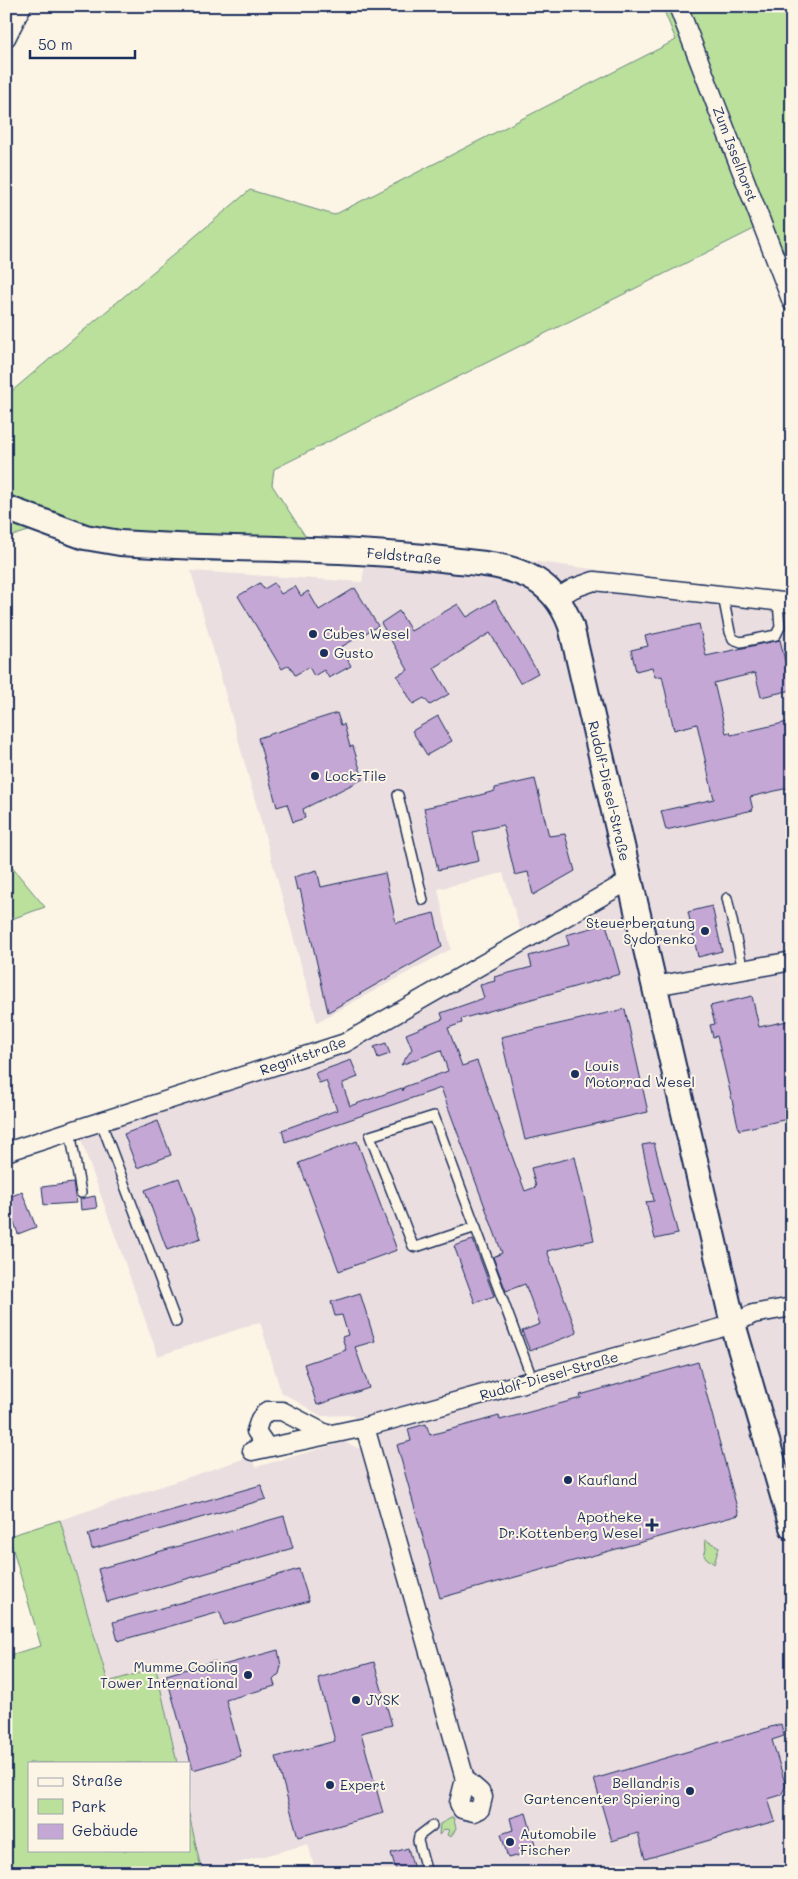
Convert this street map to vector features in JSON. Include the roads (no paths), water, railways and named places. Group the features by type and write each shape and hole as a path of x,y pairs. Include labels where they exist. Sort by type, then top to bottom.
{"street":[{"path":"6,38 22,6"},
{"name":"Zum Isselhorst","path":"678,6 792,302"},
{"name":"Feldstraße","path":"6,508 85,537 120,543 405,555 486,564 530,576 557,598"},
{"path":"557,598 574,588 594,581 785,603"},
{"name":"Rudolf-Diesel-Straße","path":"557,598 564,608 571,626 733,1324 792,1527"},
{"name":"Regnitstraße","path":"6,1152 345,1043 630,880"},
{"path":"655,986 792,961"},
{"name":"Rudolf-Diesel-Straße","path":"326,1434 282,1411 267,1411 260,1419 256,1431 260,1449 365,1427 733,1324 753,1314 792,1307"},
{"path":"365,1427 465,1779"}],"lane":[{"path":"723,596 730,632 734,639 741,642 776,635 780,628 785,603"},
{"path":"398,795 423,900"},
{"path":"727,898 743,970"},
{"path":"476,1227 416,1247 414,1246 370,1136 433,1115 476,1227 533,1381"},
{"path":"101,1122 176,1322"},
{"path":"70,1131 81,1193"},
{"path":"427,1873 418,1841 419,1836 432,1826"}],"place":[{"name":"Cubes Wesel","path":"313,634"},
{"name":"Gusto","path":"324,653"},
{"name":"Lock-Tile","path":"315,776"},
{"name":"Steuerberatung Sydorenko","path":"705,931"},
{"name":"Louis Motorrad Wesel","path":"575,1074"},
{"name":"Kaufland","path":"568,1480"},
{"name":"Apotheke Dr.Kottenberg Wesel","path":"652,1525"},
{"name":"Mumme Cooling Tower International","path":"248,1675"},
{"name":"JYSK","path":"356,1700"},
{"name":"Expert","path":"330,1785"},
{"name":"Bellandris Gartencenter Spiering","path":"690,1791"},
{"name":"Automobile Fischer","path":"510,1842"}]}
